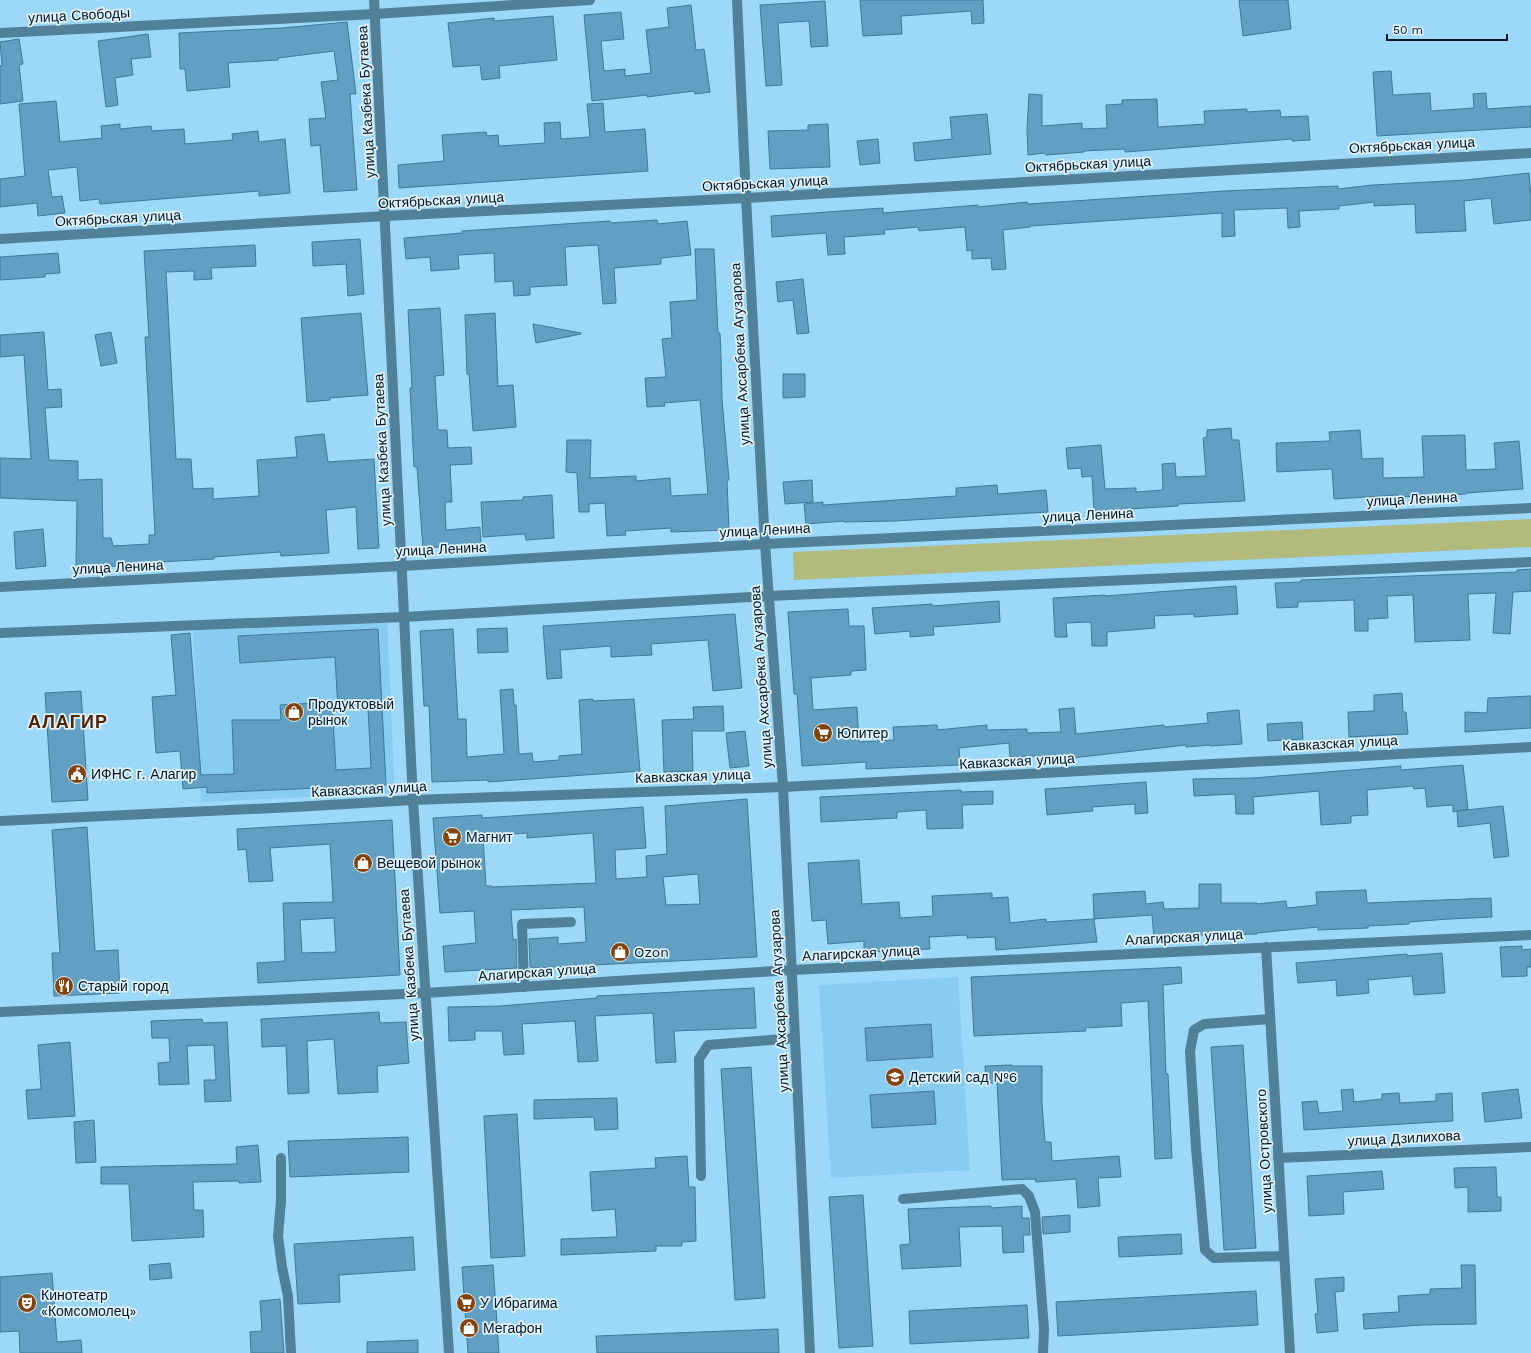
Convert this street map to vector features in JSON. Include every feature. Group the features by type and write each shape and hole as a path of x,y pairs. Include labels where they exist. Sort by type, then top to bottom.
{"street":[{"name":"улица Казбека Бутаева","path":"374,0 386,216 413,800 449,1353"},
{"name":"улица Свободы","path":"0,33 375,14 590,0"},
{"name":"улица Ахсарбека Агузарова","path":"737,0 765,544 783,788 810,1353"},
{"name":"Октябрьская улица","path":"0,239 386,216 746,198 1531,152"},
{"name":"улица Ленина","path":"0,587 402,566 765,544 1531,508"},
{"path":"0,633 404,617 769,596 1531,562"},
{"name":"Кавказская улица","path":"0,821 413,800 783,788 1531,747"},
{"path":"524,987 522,924 570,922"},
{"name":"Алагирская улица","path":"0,1012 425,993 792,970 1531,935"},
{"name":"улица Островского","path":"1266,947 1290,1353"},
{"path":"1270,1019 1204,1024 1194,1030 1190,1051 1196,1148 1205,1250 1214,1258 1284,1256"},
{"path":"701,1176 698,1059 708,1045 795,1038"},
{"name":"улица Дзилихова","path":"1278,1158 1531,1147"},
{"path":"281,1158 281,1201 278,1236 288,1296 291,1353"},
{"path":"903,1198 1022,1189 1029,1196 1035,1212 1044,1329 1043,1353"}],"shaded area":[{"name":"Продуктовый рынок","path":"387,621 395,793 201,802 193,630"},
{"name":"Детский сад №6","path":"958,977 970,1170 831,1178 819,985"}],"green space":[{"path":"1531,519 1531,547 794,580 793,552"}],"building":[{"path":"860,0 983,0 984,23 972,24 971,11 901,16 902,34 863,36"},
{"path":"1239,0 1288,0 1291,29 1243,36"},
{"path":"825,1 828,46 811,47 809,21 778,23 782,85 766,86 760,5"},
{"path":"691,5 696,50 704,49 710,92 695,94 694,91 647,97 647,95 592,101 584,15 621,12 624,39 601,41 604,71 625,69 625,76 651,73 646,30 669,27 667,8"},
{"path":"553,16 557,60 499,66 500,78 482,80 480,65 453,67 448,23 494,18 494,21"},
{"path":"347,22 356,94 350,94 357,190 324,192 320,145 311,146 309,119 326,118 321,82 338,80 334,51 278,58 278,60 228,63 230,87 187,91 185,69 180,69 179,33 282,28"},
{"path":"148,34 151,57 131,59 133,75 115,78 118,105 106,107 98,41"},
{"path":"19,39 23,64 19,65 23,101 0,104 0,66 2,65 0,42"},
{"path":"1391,71 1393,95 1430,93 1431,111 1474,108 1473,94 1486,93 1487,109 1531,106 1531,127 1377,136 1373,72"},
{"path":"1029,94 1042,95 1042,126 1082,123 1082,129 1107,128 1106,105 1122,104 1122,100 1157,99 1158,127 1205,124 1204,111 1247,109 1247,112 1280,110 1281,117 1308,116 1310,140 1292,141 1292,139 1125,152 1125,149 1028,155 1027,130"},
{"path":"56,101 60,142 102,138 101,126 120,124 120,129 151,126 152,131 184,129 185,144 233,140 232,134 258,131 259,142 285,139 290,193 259,196 259,191 100,204 99,199 80,201 77,167 48,170 52,197 62,196 65,213 38,216 37,203 0,207 0,179 25,176 19,104"},
{"path":"603,103 605,132 645,129 648,171 399,188 398,165 444,161 442,135 486,132 487,136 498,135 499,146 545,143 544,123 560,122 561,139 590,137 587,104"},
{"path":"987,114 991,154 915,161 913,143 952,139 950,117"},
{"path":"828,124 830,167 770,169 768,131 808,130 808,125"},
{"path":"878,139 880,163 860,165 857,141"},
{"path":"1529,173 1531,220 1494,224 1491,198 1464,201 1466,231 1416,233 1415,204 1374,206 1374,202 1339,206 1339,209 1299,211 1300,227 1288,228 1287,208 1234,210 1235,236 1222,237 1222,213 1030,226 1003,230 1006,269 992,270 991,258 972,259 972,250 967,251 965,227 919,231 918,227 884,230 885,234 844,237 845,254 828,255 826,233 772,237 771,216 883,208 883,213 978,205 978,207 1027,202 1028,204 1224,191 1338,186 1338,189 1373,185 1466,180"},
{"path":"657,220 658,224 687,221 691,255 661,258 661,264 614,268 616,303 603,304 598,245 565,247 567,285 530,287 530,295 514,296 513,281 495,282 494,253 458,255 459,269 431,271 430,257 406,259 404,238 462,233 462,231 610,221 610,223"},
{"path":"360,239 364,294 348,296 346,264 313,266 312,242"},
{"path":"255,245 256,266 211,268 212,279 194,280 194,271 166,272 176,459 191,459 193,489 213,488 213,499 259,496 257,460 297,457 295,437 324,434 328,462 374,459 379,548 358,549 356,507 326,510 329,553 281,556 280,552 214,557 214,559 141,563 141,565 76,568 77,501 0,498 0,458 31,459 24,355 0,357 0,335 44,332 48,390 61,389 62,407 45,408 49,460 78,461 78,480 102,479 103,538 111,538 113,546 149,544 149,535 155,535 145,337 149,337 144,251"},
{"path":"695,249 714,249 718,333 720,333 722,399 729,480 727,480 729,530 671,532 671,528 625,531 626,535 607,536 605,503 589,504 589,512 579,512 577,473 566,472 567,440 591,440 590,478 636,476 636,481 670,478 671,496 708,494 700,400 664,403 665,406 647,407 645,378 666,377 662,339 672,338 670,302 697,300"},
{"path":"58,253 60,273 45,274 45,277 0,280 0,257"},
{"path":"803,279 809,333 797,334 793,300 778,302 776,282"},
{"path":"440,308 444,375 435,376 438,430 447,430 448,448 471,447 472,464 450,465 452,502 445,502 446,530 480,527 481,544 423,548 417,467 414,467 408,310"},
{"path":"361,313 368,395 330,398 330,400 307,402 301,318"},
{"path":"495,313 498,386 513,385 516,427 473,431 469,374 467,374 465,315"},
{"path":"533,324 581,333 581,334 536,343"},
{"path":"111,332 117,363 101,366 95,335"},
{"path":"783,374 805,374 805,397 783,398"},
{"path":"1231,428 1232,440 1239,440 1245,501 1178,504 1178,506 1094,511 1092,476 1082,477 1081,468 1068,469 1066,448 1101,445 1105,489 1136,488 1136,492 1163,490 1162,464 1175,463 1176,477 1206,476 1203,438 1207,437 1207,430"},
{"path":"1360,430 1362,459 1383,458 1383,478 1424,477 1422,436 1465,435 1466,470 1496,469 1494,443 1519,441 1523,489 1466,494 1398,497 1398,495 1334,499 1332,469 1277,472 1276,443 1330,441 1329,432"},
{"path":"812,480 813,502 785,504 783,482"},
{"path":"997,485 998,494 1046,490 1048,512 895,521 844,521 806,524 804,504 823,502 823,505 956,496 956,488"},
{"path":"552,495 554,538 526,540 525,534 483,537 481,502 523,500 523,497"},
{"path":"43,529 46,566 16,569 14,532"},
{"path":"1531,569 1531,591 1513,592 1510,634 1493,633 1496,593 1468,594 1470,640 1415,642 1413,595 1387,596 1388,618 1368,619 1368,631 1355,631 1354,600 1298,602 1298,607 1277,608 1275,583 1301,582 1301,580 1517,572 1517,570"},
{"path":"1236,586 1238,614 1194,617 1194,614 1154,616 1155,628 1107,632 1107,646 1092,646 1091,622 1066,623 1067,637 1055,637 1053,598 1105,596"},
{"path":"999,601 1000,622 933,627 934,635 910,637 910,631 875,634 872,608 932,604 932,606"},
{"path":"848,609 849,626 864,626 866,670 851,671 851,675 811,678 813,710 857,707 859,742 894,740 893,727 937,725 938,730 987,725 987,730 1027,729 1027,733 1061,732 1059,709 1074,708 1076,734 1164,725 1165,727 1208,723 1207,713 1239,710 1242,744 1186,747 1186,745 1063,759 1063,755 1010,757 1009,743 959,748 960,765 866,769 866,762 802,766 797,694 794,694 788,612"},
{"path":"735,614 742,688 713,691 708,640 651,644 652,655 611,657 611,646 560,650 562,678 547,679 543,626"},
{"path":"507,628 508,652 478,653 477,629"},
{"path":"378,629 386,785 207,793 207,787 183,789 180,751 156,753 152,697 176,695 171,635 190,633 201,775 234,774 232,720 281,720 280,705 332,702 336,770 371,768 368,708 338,709 335,657 240,663 238,636"},
{"path":"453,629 458,719 466,719 467,757 504,754 500,690 513,689 514,705 516,705 519,754 532,753 533,762 559,760 559,756 582,754 579,700 593,699 593,701 634,699 640,771 488,782 488,780 432,782 429,706 424,706 420,631"},
{"path":"81,691 88,800 52,802 45,693"},
{"path":"1402,693 1403,712 1406,712 1408,734 1349,737 1348,712 1374,711 1374,695"},
{"path":"1531,696 1531,728 1465,732 1465,712 1487,713 1488,698"},
{"path":"723,706 724,731 692,731 693,771 664,772 662,720 694,719 693,707"},
{"path":"1302,722 1303,739 1268,741 1267,724"},
{"path":"745,731 749,766 730,768 726,733"},
{"path":"1463,765 1468,809 1453,812 1453,805 1427,807 1425,788 1414,789 1413,786 1367,790 1368,815 1351,816 1351,823 1321,825 1319,791 1253,797 1254,814 1236,814 1235,794 1194,796 1193,779 1253,778 1401,766 1401,770"},
{"path":"1146,782 1148,813 1135,814 1135,804 1092,807 1093,811 1047,815 1045,789"},
{"path":"961,790 961,792 993,791 993,804 962,805 963,828 927,829 926,810 897,812 897,818 821,822 820,797"},
{"path":"747,799 757,957 532,968 530,967 529,939 558,937 558,944 586,942 584,907 511,910 513,940 516,939 517,968 445,972 443,946 476,943 474,911 440,913 433,818 482,815 482,818 643,807 646,848 615,850 616,879 647,877 646,856 667,854 665,806","holes":["527,833 527,838 593,833 596,883 486,886 483,836","698,874 700,904 666,905 663,877"]},
{"path":"1503,806 1509,856 1494,858 1490,823 1458,827 1457,811"},
{"name":"Вещевой рынок","path":"392,820 400,975 258,983 257,963 285,961 283,903 333,902 330,844 270,848 273,881 249,882 246,849 238,850 237,829","holes":["334,918 336,952 302,953 300,920"]},
{"path":"87,827 95,951 118,950 120,993 54,996 52,953 60,953 52,830"},
{"path":"859,860 862,904 899,902 900,918 933,916 932,896 992,893 992,898 1008,897 1010,923 1046,919 1046,922 1094,919 1097,942 996,950 995,937 967,938 967,935 929,937 930,949 864,952 864,941 828,944 826,920 812,921 808,863"},
{"path":"1199,884 1221,884 1221,903 1257,904 1286,901 1287,908 1317,905 1316,892 1366,890 1367,903 1491,898 1492,917 1409,922 1409,924 1368,926 1368,928 1318,930 1318,927 1257,934 1199,935 1154,939 1152,915 1094,919 1093,894 1145,891 1146,904 1163,902 1164,909 1199,908"},
{"path":"1522,946 1522,950 1531,949 1531,967 1527,967 1527,976 1502,977 1500,947"},
{"path":"1442,953 1445,993 1414,995 1412,976 1368,980 1369,993 1337,996 1336,980 1298,983 1296,963 1407,954 1407,956"},
{"path":"1181,967 1182,983 1163,985 1166,1074 1168,1074 1172,1158 1155,1159 1148,1001 1121,1003 1122,1026 1085,1028 1086,1031 974,1036 971,977"},
{"path":"754,988 756,1028 674,1031 676,1062 656,1063 653,1013 595,1016 598,1061 578,1062 575,1021 522,1024 524,1054 504,1055 502,1031 475,1031 475,1040 449,1041 448,1007 500,1006 597,998 597,996"},
{"path":"379,1012 380,1023 406,1022 409,1063 377,1066 378,1092 338,1094 334,1039 307,1041 309,1093 288,1094 286,1046 262,1047 261,1019"},
{"path":"202,1019 203,1023 227,1022 231,1101 205,1102 204,1080 216,1080 214,1045 187,1046 189,1084 159,1085 158,1063 170,1062 169,1038 152,1038 151,1021"},
{"path":"931,1024 933,1057 867,1061 865,1028"},
{"path":"70,1042 75,1116 28,1119 26,1090 41,1089 38,1045"},
{"path":"1243,1045 1256,1248 1224,1250 1211,1047"},
{"path":"985,1066 1042,1066 1042,1104 1045,1142 1051,1142 1052,1161 1119,1156 1121,1177 1098,1178 1100,1206 1078,1208 1076,1179 1036,1182 1035,1179 1002,1180 997,1083 986,1083"},
{"path":"751,1067 765,1298 735,1300 721,1069"},
{"path":"1353,1089 1354,1102 1382,1099 1382,1094 1399,1093 1400,1103 1436,1101 1436,1094 1452,1093 1453,1121 1304,1130 1302,1102 1317,1101 1319,1113 1343,1111 1341,1090"},
{"path":"1518,1089 1522,1118 1485,1122 1482,1093"},
{"path":"934,1091 936,1124 872,1128 870,1095"},
{"path":"617,1098 618,1129 595,1130 594,1117 534,1119 534,1100"},
{"path":"517,1114 525,1256 491,1258 484,1116"},
{"path":"94,1120 96,1162 76,1163 74,1122"},
{"path":"408,1137 409,1172 290,1177 288,1141"},
{"path":"258,1145 261,1182 193,1182 194,1210 203,1210 204,1237 132,1241 129,1184 101,1184 101,1167 237,1164 236,1147"},
{"path":"687,1156 689,1187 695,1187 696,1241 682,1242 682,1246 656,1246 656,1251 561,1255 561,1239 617,1237 615,1209 592,1211 590,1172 656,1168 655,1158"},
{"path":"1496,1167 1497,1197 1501,1197 1501,1211 1468,1212 1468,1187 1455,1188 1454,1168"},
{"path":"1382,1171 1384,1189 1343,1192 1344,1214 1309,1216 1307,1176"},
{"path":"863,1195 873,1346 839,1348 829,1197"},
{"path":"991,1206 991,1208 1022,1206 1022,1218 1029,1218 1030,1235 1023,1235 1024,1252 1003,1253 1002,1226 959,1227 961,1266 902,1269 900,1245 910,1244 908,1209"},
{"path":"1070,1215 1070,1232 1043,1234 1042,1217"},
{"path":"1181,1234 1182,1254 1119,1257 1118,1237"},
{"path":"413,1237 415,1270 339,1275 340,1302 298,1304 294,1244"},
{"path":"170,1263 172,1278 150,1280 149,1265"},
{"path":"493,1265 499,1353 468,1353 462,1267"},
{"path":"1461,1265 1475,1265 1476,1324 1422,1325 1364,1329 1363,1314 1399,1312 1398,1296 1430,1294 1430,1289 1462,1288"},
{"name":"Кинотеатр «Комсомолец»","path":"52,1273 57,1342 81,1340 82,1353 20,1353 19,1331 0,1332 0,1277"},
{"path":"1344,1277 1344,1291 1335,1292 1338,1331 1317,1333 1315,1314 1318,1314 1315,1279"},
{"path":"1256,1291 1258,1325 1058,1336 1056,1302"},
{"path":"280,1299 284,1353 251,1353 250,1332 262,1331 260,1301"},
{"path":"1027,1305 1029,1338 910,1344 909,1311"},
{"path":"778,1329 779,1353 597,1353 596,1336"},
{"path":"418,1340 418,1353 367,1353 367,1342"}],"place":[{"name":"Продуктовый рынок","path":"294,712"},
{"name":"Юпитер","path":"823,733"},
{"name":"ИФНС г. Алагир","path":"77,774"},
{"name":"Магнит","path":"452,837"},
{"name":"Вещевой рынок","path":"363,863"},
{"name":"Ozon","path":"620,952"},
{"name":"Старый город","path":"64,986"},
{"name":"Детский сад №6","path":"895,1077"},
{"name":"Кинотеатр «Комсомолец»","path":"27,1303"},
{"name":"У Ибрагима","path":"466,1303"},
{"name":"Мегафон","path":"469,1328"}],"district":[{"name":"АЛАГИР","path":"68,722"}]}
